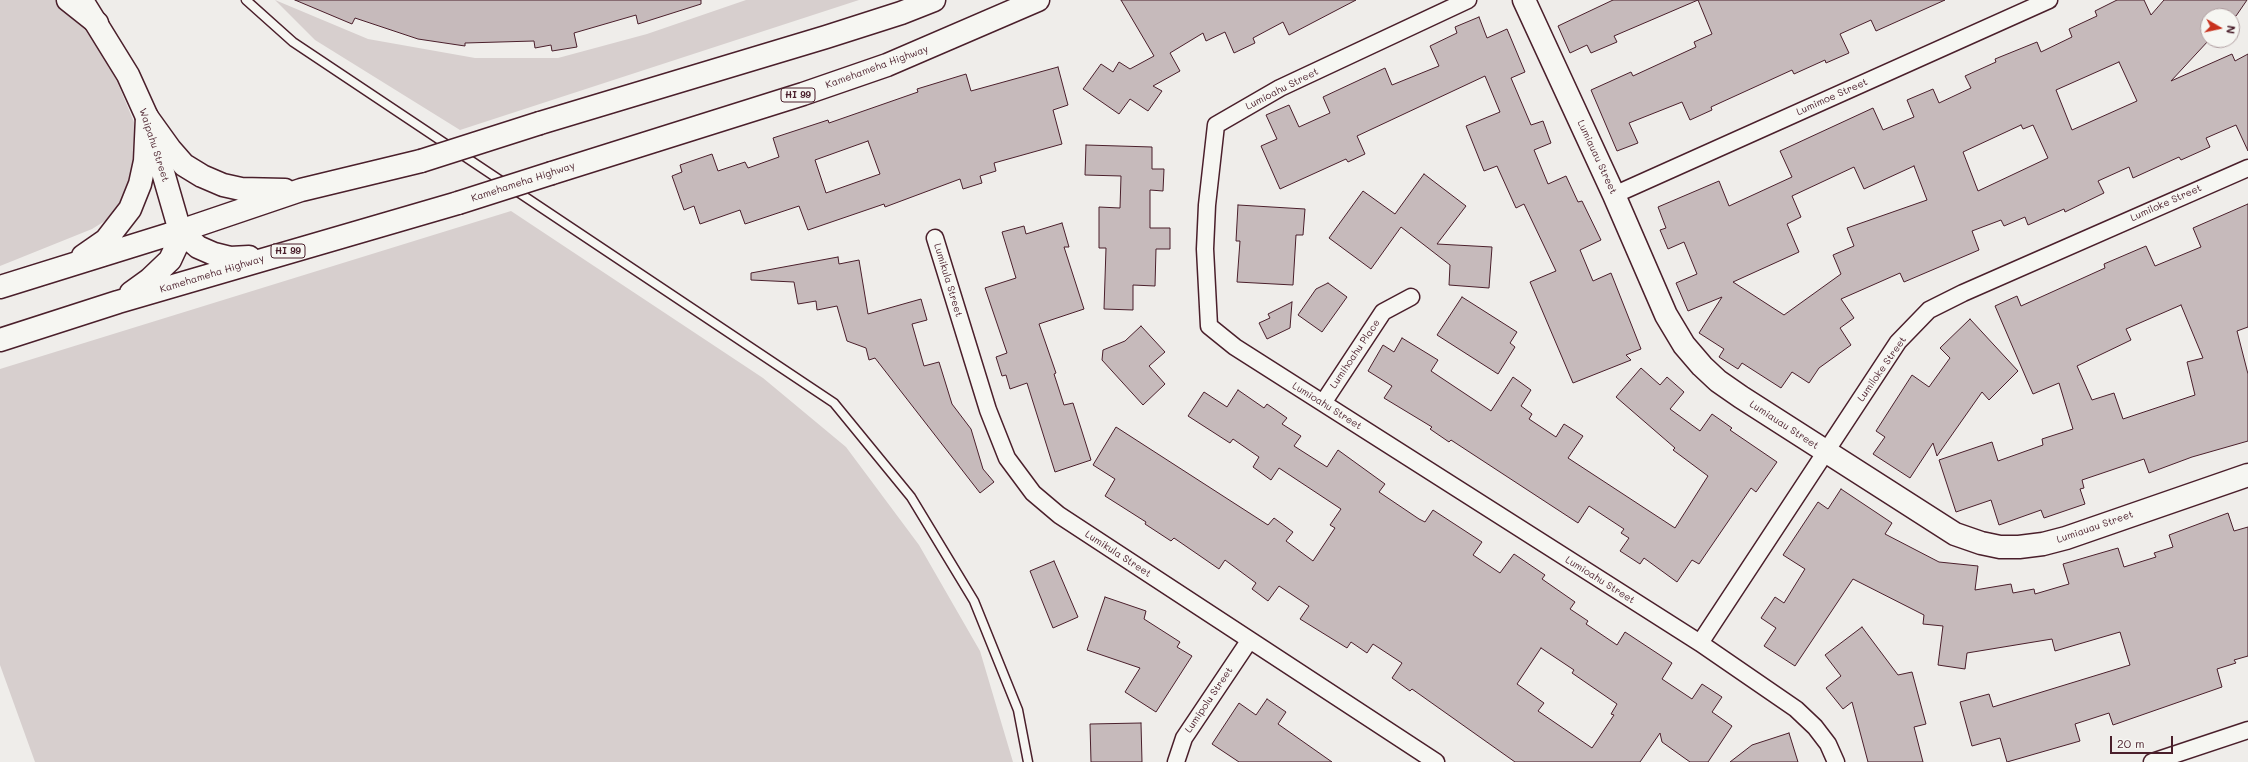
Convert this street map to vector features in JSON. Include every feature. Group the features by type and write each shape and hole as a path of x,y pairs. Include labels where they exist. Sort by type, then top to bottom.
{"main road":[{"path":"68,0 97,23"},
{"name":"Waipahu Street","path":"81,0 97,23 128,75 147,117 180,231"},
{"path":"0,287 180,231 302,190 421,161 540,123 826,37 901,13 934,0"},
{"name":"Kamehameha Highway","path":"0,340 118,302 271,256 458,203 552,172 803,94 887,65 1038,0"},
{"name":"Lumiauau Street","path":"1524,0 1614,195 1666,314 1684,345 1702,366 1718,381 1825,452 1955,534 1981,543 2000,547 2043,544 2066,538 2248,475"},
{"path":"147,117 184,165 202,176 223,185 241,189 302,190"},
{"path":"68,266 106,240 130,209 140,184 145,161 147,117"},
{"path":"180,231 198,248 214,254 230,258 271,256"},
{"path":"118,302 149,280 170,260 177,245 180,231"}],"street":[{"name":"Lumioahu Street","path":"1468,0 1280,88 1216,125 1207,205 1205,249 1209,326 1235,347 1700,643 1796,709 1815,727 1828,744 1836,762"},
{"name":"Lumimoe Street","path":"1614,195 2049,0"},
{"name":"Lumiloke Street","path":"1700,643 1898,342 1929,310 1963,293 2248,168"},
{"name":"Lumikula Street","path":"935,238 988,410 1007,458 1033,493 1058,515 1436,762"},
{"name":"Lumihoahu Place","path":"1323,403 1383,312 1411,297"},
{"name":"Lumipolu Street","path":"1176,762 1184,738 1249,641"},
{"path":"2152,762 2248,730"}],"lane":[{"path":"246,0 293,42 834,403 911,496 974,601 1018,710 1028,762"}],"shaded area":[{"path":"0,0 56,0 61,2 86,28 116,79 134,122 139,158 130,195 113,216 92,229 0,266"},
{"path":"275,0 368,39 475,58 558,58 647,34 746,0 859,0 460,130 315,40"},
{"path":"511,211 763,378 846,447 919,545 980,651 1013,762 35,762 0,665 0,369"}],"building":[{"path":"295,0 701,0 701,4 638,24 636,15 574,33 577,47 552,51 551,45 535,48 534,41 465,43 465,46 418,39 355,18 352,24"},
{"path":"1121,0 1356,0 1289,35 1283,22 1253,38 1255,43 1234,53 1225,32 1206,41 1203,33 1170,53 1180,71 1153,86 1162,91 1148,111 1130,99 1119,114 1083,89 1101,64 1113,72 1119,62 1130,69 1154,56"},
{"path":"1613,0 1698,0 1614,36 1617,42 1591,53 1587,45 1570,53 1558,26"},
{"path":"1698,0 1945,0 1876,31 1871,20 1840,34 1849,53 1826,63 1825,60 1794,74 1792,70 1711,107 1712,110 1690,120 1682,102 1629,123 1638,143 1617,151 1591,90 1631,72 1633,76 1696,47 1694,42 1712,34"},
{"path":"2117,0 2144,0 2151,15 2164,0 2247,0 2240,10 2240,8 2200,8 2200,48 2202,48 2171,81 2232,54 2235,61 2248,54 2248,151 2236,125 2206,138 2210,147 2181,160 2179,157 2133,178 2129,167 2098,181 2104,193 2065,212 2064,209 2028,225 2025,217 2004,226 2001,220 1972,231 1979,250 1904,282 1900,273 1841,299 1854,318 1840,328 1851,345 1819,368 1809,383 1792,372 1781,388 1742,363 1738,369 1719,357 1724,349 1699,333 1722,297 1688,311 1676,283 1697,274 1684,242 1668,249 1660,230 1666,228 1658,207 1719,181 1729,206 1792,177 1780,151 1873,108 1883,130 1914,117 1907,100 1933,89 1939,103 1971,88 1965,76 1996,62 1995,59 2037,42 2041,52 2072,37 2069,29 2097,16 2095,11","holes":["2119,62 2137,101 2072,130 2056,90","2021,125 2023,129 2033,125 2048,158 1978,191 1963,152","1914,166 1927,200 1847,228 1854,246 1833,255 1841,274 1784,315 1733,282 1799,252 1787,224 1801,217 1792,196 1854,167 1864,189"]},
{"path":"1479,17 1487,38 1507,29 1525,72 1511,78 1531,125 1543,121 1551,143 1534,150 1548,184 1566,176 1578,202 1582,201 1601,240 1580,250 1593,281 1611,273 1641,349 1626,355 1631,360 1573,383 1530,282 1556,271 1524,204 1516,208 1497,166 1484,171 1466,126 1500,112 1485,76 1357,136 1365,154 1348,162 1346,159 1280,189 1261,146 1277,139 1266,115 1289,105 1299,127 1330,113 1323,97 1385,68 1392,85 1439,66 1430,46 1457,33 1455,27"},
{"path":"1058,67 1068,105 1053,110 1062,144 994,163 996,171 980,176 982,183 963,189 960,179 885,207 884,204 808,230 799,206 745,224 740,210 700,224 694,206 684,210 672,176 682,172 680,165 712,154 718,171 745,162 748,168 779,157 773,138 828,120 829,123 918,92 917,89 966,74 971,91","holes":["868,141 880,174 826,193 815,160"]},
{"path":"1086,145 1152,147 1152,169 1164,169 1163,191 1150,190 1150,228 1170,228 1170,249 1156,249 1155,286 1133,285 1133,310 1104,309 1106,248 1099,248 1099,207 1120,208 1121,176 1085,175"},
{"path":"1424,174 1466,206 1437,244 1492,247 1489,288 1449,285 1450,265 1401,227 1371,269 1329,238 1363,191 1395,214"},
{"path":"2248,204 2248,327 2237,331 2248,374 2248,441 2192,457 2149,473 2144,459 2082,480 2084,488 2080,489 2085,504 2044,518 2041,510 1999,525 1991,500 1956,512 1939,460 1992,442 1998,461 2043,445 2042,439 2073,429 2059,383 2033,394 1995,306 2017,296 2021,306 2105,268 2104,264 2146,246 2155,266 2201,247 2193,228","holes":["2181,305 2203,358 2187,362 2195,395 2123,419 2114,393 2092,400 2077,366 2131,340 2126,329"]},
{"path":"1238,205 1305,209 1303,235 1296,235 1293,285 1237,282 1240,241 1236,241"},
{"path":"1062,223 1069,247 1064,247 1084,309 1039,324 1056,373 1054,374 1064,405 1073,403 1091,460 1055,472 1027,383 1010,389 1006,375 1002,376 996,357 1007,353 985,288 1016,278 1002,232 1024,226 1026,234"},
{"path":"838,257 839,264 859,260 868,314 921,299 927,320 912,324 924,366 939,362 952,404 971,429 983,469 994,482 980,493 875,358 869,360 866,348 847,341 837,306 817,310 816,301 798,304 794,282 751,280 751,273"},
{"path":"1328,283 1347,297 1322,332 1298,315 1316,289"},
{"path":"1462,297 1517,332 1510,343 1515,347 1498,374 1437,335"},
{"path":"1292,302 1290,328 1267,339 1259,323 1270,318 1268,314"},
{"path":"1970,319 2018,371 1989,400 1982,392 1937,456 1933,443 1910,478 1873,454 1885,437 1876,431 1912,375 1929,387 1950,358 1940,348"},
{"path":"1141,326 1165,352 1149,366 1165,384 1143,405 1102,360 1103,350 1125,341"},
{"path":"1402,338 1438,360 1431,371 1491,411 1513,377 1531,390 1521,406 1532,414 1529,419 1556,437 1564,424 1583,436 1568,458 1675,528 1708,476 1673,450 1675,448 1616,397 1641,368 1660,385 1667,377 1684,392 1670,409 1700,431 1712,414 1732,428 1730,430 1777,462 1756,492 1751,488 1699,564 1692,560 1677,582 1644,558 1640,564 1620,551 1629,538 1621,533 1624,529 1589,506 1578,523 1451,440 1449,442 1430,429 1432,427 1384,398 1392,386 1368,371 1383,345 1394,352"},
{"path":"1238,390 1264,408 1267,404 1287,418 1282,424 1301,436 1294,446 1327,467 1338,450 1385,484 1379,492 1419,519 1425,522 1433,510 1482,542 1473,555 1500,573 1514,554 1545,575 1542,579 1575,602 1570,609 1588,621 1586,624 1617,645 1625,632 1672,663 1662,679 1692,699 1702,684 1722,697 1712,712 1732,726 1708,762 1690,762 1662,742 1660,733 1640,762 1515,762 1412,689 1410,691 1392,678 1402,663 1373,644 1367,653 1351,642 1347,648 1300,619 1309,606 1279,586 1268,601 1252,589 1256,583 1225,560 1219,569 1174,538 1171,541 1145,524 1146,522 1105,496 1115,479 1093,465 1116,427 1268,525 1274,518 1293,532 1286,541 1313,561 1335,528 1330,525 1341,509 1279,468 1271,480 1253,467 1259,457 1233,439 1230,443 1188,416 1204,392 1227,407","holes":["1541,648 1574,670 1572,673 1617,704 1611,714 1614,715 1592,748 1538,711 1544,703 1517,684"]},
{"path":"1841,489 1892,523 1885,534 1939,562 1978,566 1975,590 2011,584 2013,593 2034,589 2035,594 2069,584 2063,564 2118,548 2124,567 2156,557 2154,553 2173,547 2169,535 2228,513 2234,531 2248,527 2248,656 2234,660 2236,663 2217,669 2222,687 2113,725 2109,713 2075,724 2080,741 2007,762 2000,738 1972,746 1960,702 1989,694 1993,707 2130,665 2120,632 2055,651 2052,639 1967,653 1965,669 1938,665 1943,626 1923,624 1924,615 1853,579 1795,666 1764,646 1776,628 1761,618 1775,597 1784,603 1805,569 1783,555 1818,502 1828,509"},
{"path":"1054,561 1078,617 1053,628 1030,571"},
{"path":"1105,597 1146,611 1144,619 1180,642 1177,647 1192,656 1156,712 1125,692 1140,668 1087,650"},
{"path":"1862,627 1898,675 1912,672 1926,724 1914,727 1923,762 1868,762 1852,702 1843,709 1826,688 1841,676 1825,655"},
{"path":"1267,699 1286,712 1278,724 1332,762 1239,762 1212,744 1239,703 1256,715"},
{"path":"1141,723 1142,762 1091,762 1090,724"},
{"path":"1789,733 1798,762 1730,762 1752,745"}]}
